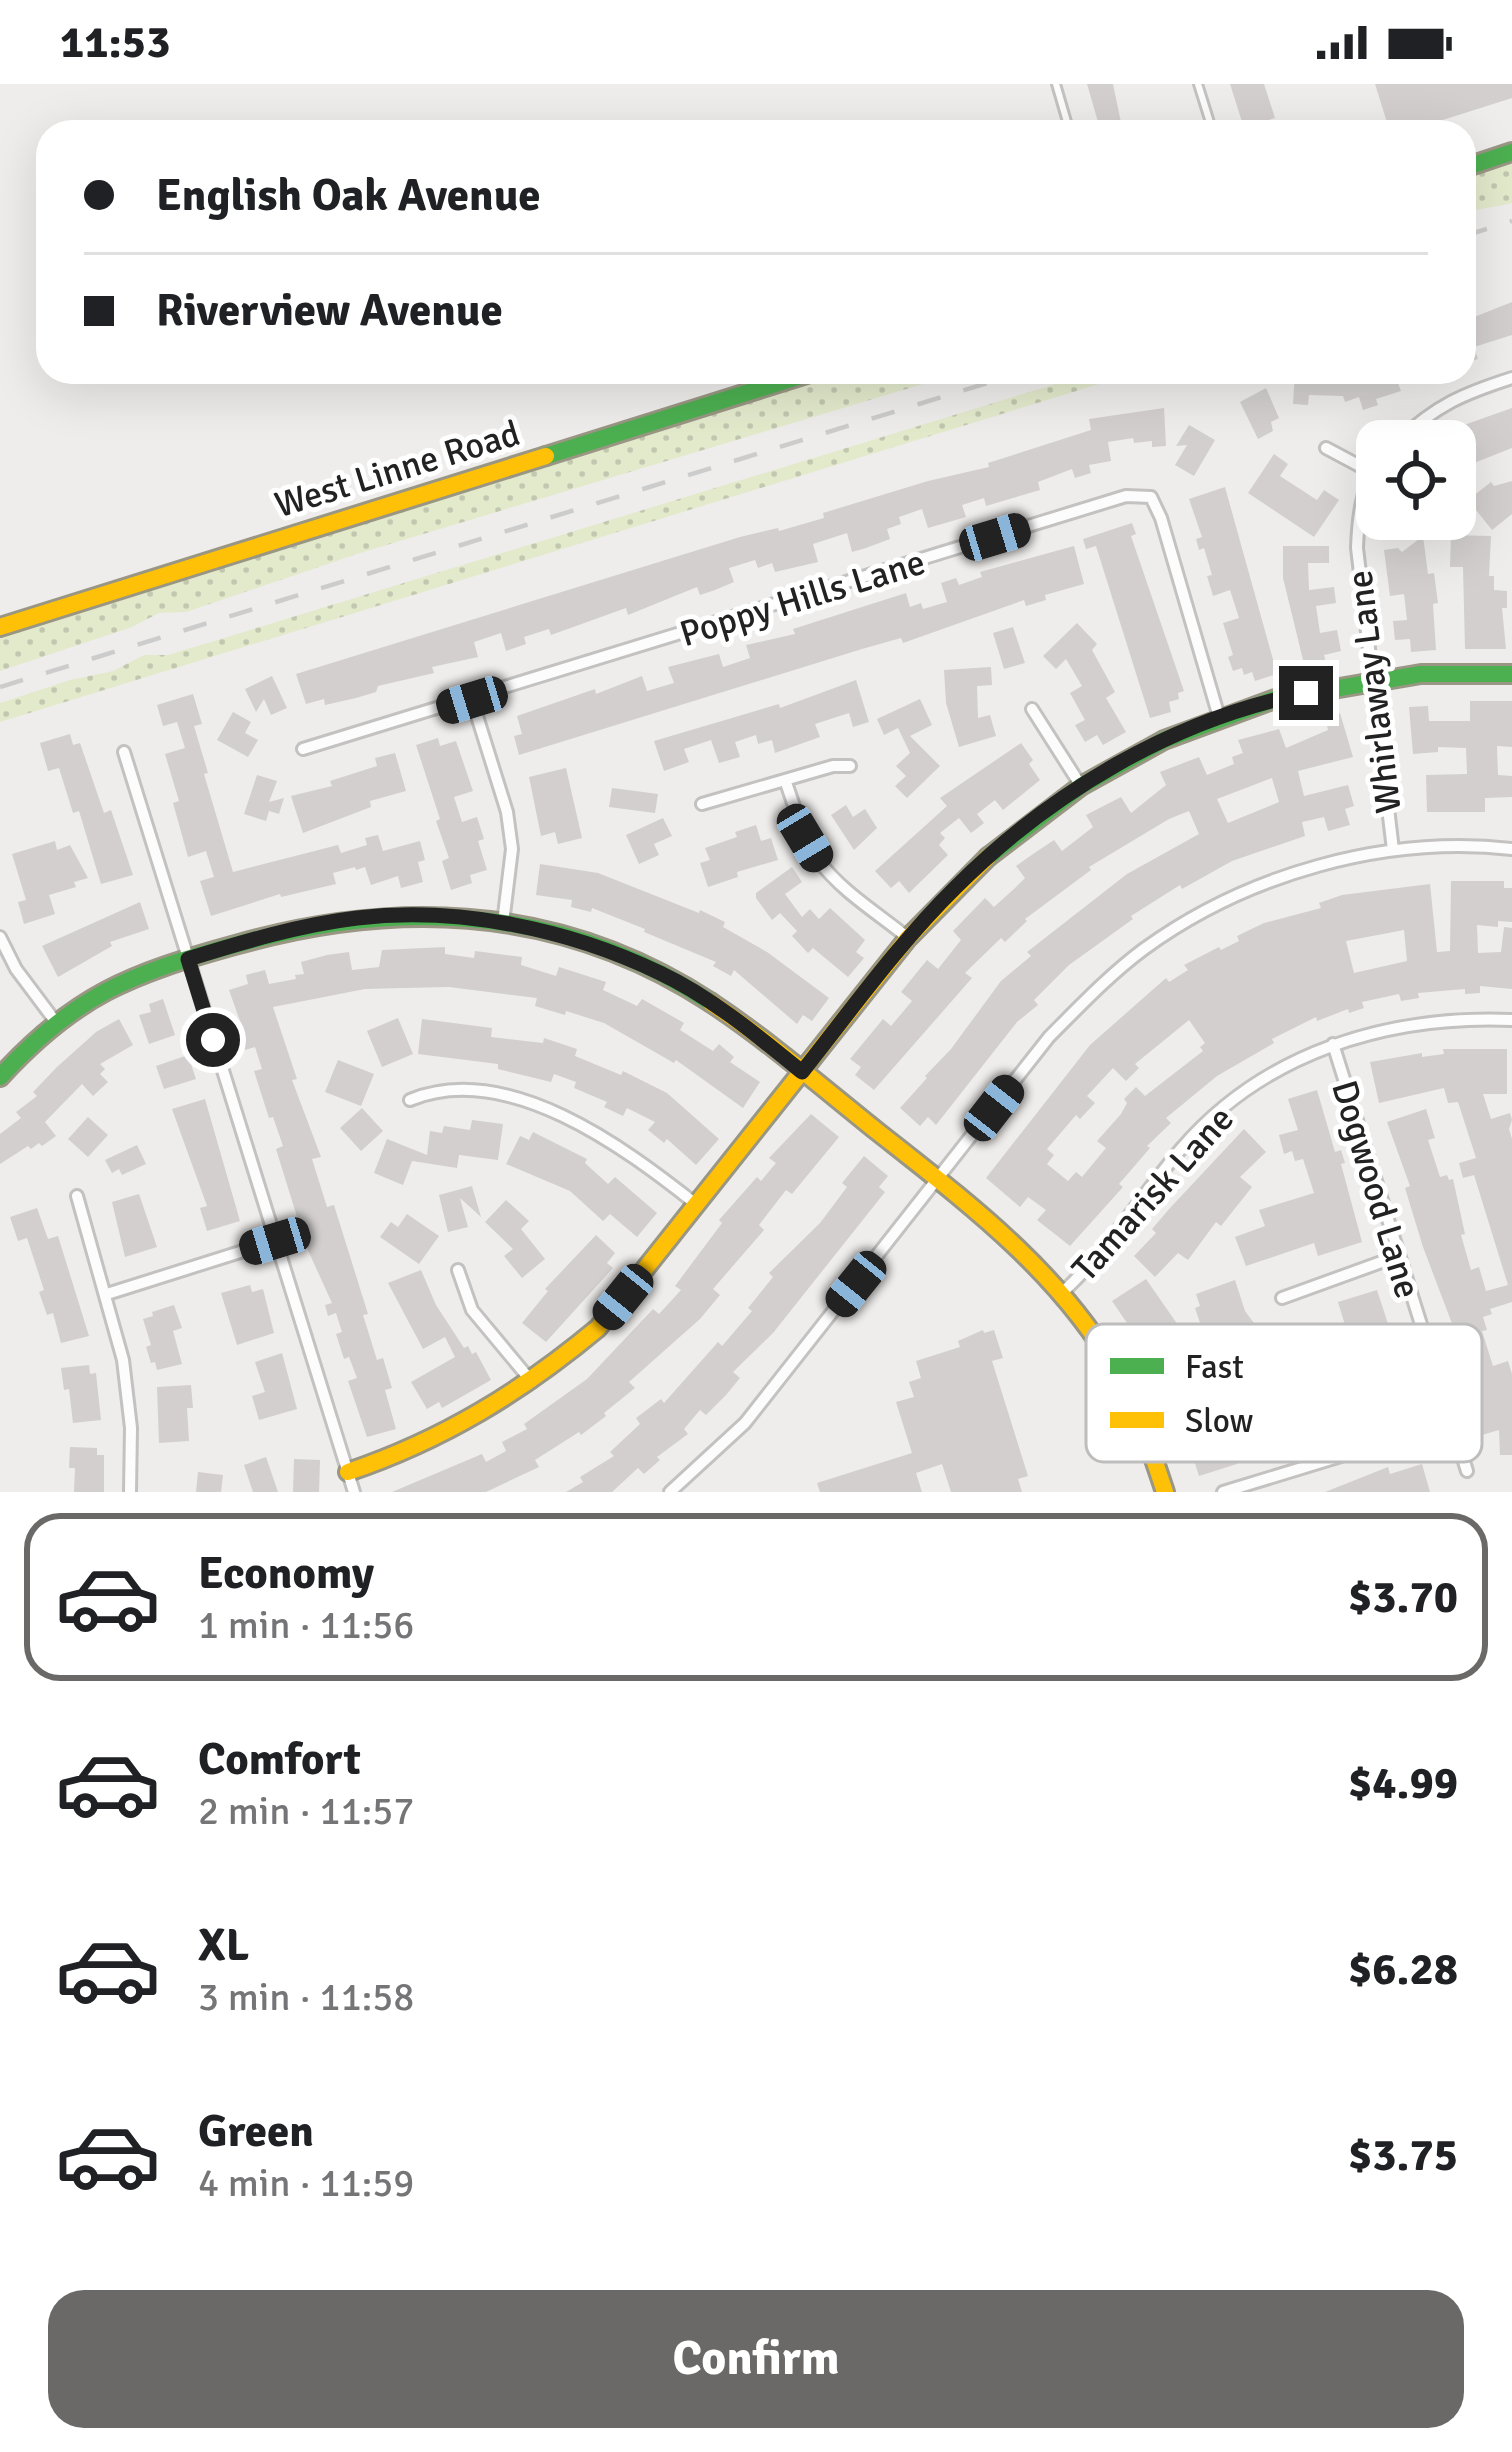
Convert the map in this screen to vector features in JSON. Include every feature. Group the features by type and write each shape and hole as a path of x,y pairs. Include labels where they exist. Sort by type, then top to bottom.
{"street":[{"path":"1476,163 1512,152"},
{"path":"1420,420 1456,396 1512,378"},
{"name":"West Linne Road","path":"0,627 775,384"},
{"path":"1326,448 1356,460"},
{"name":"Poppy Hills Lane","path":"303,749 1126,496 1150,497 1161,518 1219,717"},
{"name":"Whirlaway Lane","path":"1358,540 1393,850"},
{"path":"348,1472 436,1440 482,1417 598,1328 908,938 999,846 1081,786 1165,740 1275,699 1421,674 1512,674"},
{"path":"472,700 507,812 512,849 503,923"},
{"path":"1032,709 1081,786"},
{"path":"124,752 354,1492"},
{"path":"702,804 833,766 850,766"},
{"path":"785,780 805,838 820,862 908,938"},
{"path":"670,1492 745,1423 1049,1037 1142,950 1229,901 1300,871 1393,850 1512,849"},
{"path":"0,1078 56,1021 96,994 188,959 359,918 503,923 596,946 663,974 744,1025 1015,1240 1064,1291 1086,1324"},
{"path":"0,938 16,970 56,1021"},
{"name":"Tamarisk Lane","path":"1064,1291 1089,1268 1203,1126 1260,1081 1333,1044 1400,1026 1512,1020"},
{"name":"Dogwood Lane","path":"1333,1044 1419,1324"},
{"path":"410,1100 432,1091 468,1090 511,1098 567,1118 637,1157 697,1205"},
{"path":"77,1196 123,1360 131,1428 130,1492"},
{"path":"107,1294 275,1241"},
{"path":"1282,1298 1398,1256"},
{"path":"458,1270 472,1310 532,1382"},
{"path":"1156,1462 1166,1492"},
{"path":"1223,1492 1321,1462"},
{"name":"Dogwood Lane","path":"1463,1462 1467,1472"}],"lane":[{"path":"1056,84 1066,120"},
{"path":"1198,84 1209,120"}],"green space":[{"path":"1512,160 1512,203 1476,210 1476,171"},
{"path":"800,384 923,384 360,553 186,612 159,613 132,627 0,671 0,635"},
{"path":"1056,384 1099,384 0,722 0,703 113,671 144,655 168,655"}],"building":[{"path":"1087,84 1113,84 1120,120 1097,120"},
{"path":"1230,84 1264,84 1275,118 1241,120"},
{"path":"1375,84 1512,84 1512,98 1443,120 1386,120"},
{"path":"1512,302 1512,335 1476,346 1476,316"},
{"path":"1294,384 1398,384 1401,391 1376,399 1378,405 1363,410 1359,397 1345,402 1343,396 1309,395 1308,405 1293,404"},
{"path":"1266,388 1279,418 1271,422 1273,431 1258,439 1240,402"},
{"path":"1164,408 1166,446 1152,447 1152,441 1134,443 1133,438 1108,442 1111,461 1089,465 1091,473 1075,478 1072,469 1038,482 1040,490 986,506 984,498 962,505 966,517 928,528 922,509 899,517 901,524 887,529 890,539 866,548 852,552 847,533 813,544 818,562 775,572 772,563 758,568 755,560 729,568 734,582 715,590 700,595 697,587 628,615 626,608 551,635 549,629 524,637 526,644 506,651 501,633 474,642 478,657 432,667 434,673 325,705 324,699 306,704 296,674 740,537 779,531 928,481 989,467 988,463 1091,430 1089,419"},
{"path":"1512,408 1512,448 1476,462 1476,421"},
{"path":"1189,425 1215,440 1194,476 1175,465 1187,445 1176,446"},
{"path":"1274,454 1288,464 1280,476 1317,500 1324,490 1339,500 1314,537 1248,493"},
{"path":"1512,481 1512,514 1492,530 1476,510 1476,494 1491,482 1494,486"},
{"path":"1225,487 1277,674 1255,681 1252,672 1233,671 1223,623 1239,618 1230,590 1213,596 1207,576 1212,575 1204,548 1199,550 1196,539 1202,537 1189,499"},
{"path":"1132,523 1136,534 1131,536 1184,691 1169,702 1171,712 1150,718 1096,546 1086,549 1083,539"},
{"path":"1491,536 1489,576 1494,576 1494,590 1507,591 1507,608 1502,608 1506,649 1465,649 1463,567 1450,567 1451,540"},
{"path":"1424,540 1438,603 1433,604 1436,650 1411,652 1410,639 1395,640 1393,621 1407,620 1404,594 1390,596 1384,550 1402,552"},
{"path":"1074,546 1084,584 1045,595 1046,600 1026,606 1024,600 903,643 901,638 862,649 519,755 514,736 522,734 517,716 642,676 647,691 674,683 668,667 719,654 723,667 750,658 746,645 795,634 793,629 906,593 910,607 921,603 923,609 947,602 941,583 956,578 959,585 982,577 980,572"},
{"path":"1283,546 1329,546 1329,563 1308,563 1309,590 1334,587 1336,603 1316,606 1320,633 1337,630 1341,651 1324,655 1326,663 1305,668 1283,578"},
{"path":"1077,623 1097,644 1092,650 1115,692 1106,698 1126,732 1103,745 1097,735 1085,742 1075,725 1085,720 1070,693 1082,686 1066,659 1056,669 1043,656"},
{"path":"1013,627 1025,663 1004,669 993,633"},
{"path":"991,667 992,685 977,686 978,718 990,715 996,736 959,747 946,703 944,670"},
{"path":"272,676 287,708 271,715 264,699 256,712 245,689"},
{"path":"856,680 869,722 853,727 849,713 815,724 820,737 775,753 772,740 758,744 756,735 735,742 740,757 719,763 711,740 684,749 689,762 664,771 654,741 779,704 780,708"},
{"path":"193,694 202,724 194,726 208,773 204,774 233,872 338,845 341,853 367,845 365,838 378,835 383,851 420,841 425,860 418,862 423,882 401,888 398,876 371,885 365,867 355,867 333,873 336,884 280,894 211,916 200,881 214,877 206,851 188,857 165,754 185,748 177,722 163,726 157,705"},
{"path":"920,699 932,725 910,736 940,766 907,798 895,786 906,776 896,766 910,753 898,728 884,735 877,719"},
{"path":"1470,701 1512,701 1512,747 1497,746 1498,775 1512,776 1512,797 1485,798 1485,812 1427,812 1426,775 1467,774 1466,748 1438,747 1438,752 1413,754 1409,707 1428,706 1429,721 1470,721"},
{"path":"233,712 251,722 245,733 258,740 248,757 217,740"},
{"path":"1340,713 1353,757 1298,771 1304,796 1348,785 1354,806 1345,809 1350,825 1328,831 1324,817 1302,822 1305,836 1232,861 1182,889 1180,885 1131,916 1034,1000 1038,1005 1017,1022 936,1125 928,1117 920,1126 900,1108 1001,981 1031,956 1027,952 1127,874 1199,834 1189,811 1169,819 1089,867 1025,919 1005,942 1001,938 965,973 972,978 874,1090 855,1075 861,1067 850,1059 883,1019 891,1026 912,1001 901,992 927,960 938,969 961,940 953,931 985,898 994,907 1025,878 1016,866 1054,840 1062,851 1093,827 1086,815 1121,797 1131,813 1166,785 1160,772 1199,757 1207,775 1234,764 1232,757 1243,753 1238,740 1279,729 1286,748 1328,730 1325,718","holes":["1272,778 1279,802 1228,823 1217,799"]},
{"path":"70,734 73,745 80,743 104,813 111,810 133,875 101,884 79,811 73,813 59,768 48,771 40,743"},
{"path":"438,738 440,746 456,741 473,791 454,797 462,822 477,817 487,870 470,875 472,883 451,890 442,861 449,858 436,821 440,819 416,745"},
{"path":"1021,743 1040,780 1003,810 995,800 977,814 984,823 971,833 959,818 940,833 945,838 939,845 948,855 909,893 899,881 891,888 875,871 947,806 940,798"},
{"path":"395,753 406,791 370,801 371,807 303,833 291,796 332,786 330,781 377,766 375,758"},
{"path":"566,768 582,838 558,844 555,832 541,836 529,777"},
{"path":"257,775 277,781 269,802 284,798 279,814 269,811 266,821 244,814"},
{"path":"612,788 658,794 655,813 609,807"},
{"path":"846,805 853,817 865,809 877,828 854,850 831,815"},
{"path":"663,818 672,836 654,844 659,855 639,864 626,835"},
{"path":"756,825 761,841 771,838 778,860 708,887 700,863 710,860 705,848"},
{"path":"55,841 57,850 70,845 88,878 49,895 55,914 24,924 18,902 26,900 12,854"},
{"path":"540,864 598,873 700,910 725,922 723,927 767,952 829,998 812,1021 803,1015 797,1024 734,970 731,976 713,966 716,962 645,929 592,908 591,912 571,907 572,900 536,895"},
{"path":"792,867 802,882 785,894 802,917 810,909 819,919 830,908 865,940 856,952 864,958 848,977 813,948 808,953 792,936 797,931 780,913 772,920 756,898 756,893"},
{"path":"1451,881 1504,881 1504,888 1512,888 1512,922 1498,921 1498,927 1477,925 1478,953 1501,952 1504,927 1512,928 1512,989 1480,986 1480,993 1465,994 1465,989 1418,993 1419,998 1401,1001 1399,994 1362,1002 1364,1008 1349,1013 1348,1009 1317,1021 1316,1017 1272,1039 1274,1043 1217,1076 1166,1118 1171,1123 1147,1146 1150,1148 1119,1184 1123,1187 1070,1246 1037,1220 1046,1210 1028,1197 1020,1207 986,1178 1090,1045 1166,978 1169,982 1188,970 1184,965 1239,941 1237,936 1264,923 1321,908 1319,903 1342,895 1430,884 1437,952 1450,951","holes":["1404,930 1407,961 1354,973 1346,941","1189,1020 1205,1043 1200,1047 1203,1051 1145,1096 1136,1087 1124,1099 1127,1103 1121,1114 1097,1141 1106,1148 1082,1177 1076,1172 1068,1181 1047,1164 1054,1155 1047,1149 1076,1115 1080,1119 1095,1103 1087,1096 1113,1068 1126,1081 1139,1068 1135,1064"]},
{"path":"140,902 149,929 110,942 112,946 58,977 42,946"},
{"path":"445,947 445,954 474,958 475,951 522,957 521,965 556,976 559,967 606,982 603,990 637,1006 642,999 684,1023 680,1030 713,1051 719,1044 734,1057 730,1062 760,1082 743,1108 676,1060 604,1023 535,1006 537,998 449,987 365,989 273,1007 297,1079 292,1080 321,1157 312,1159 327,1207 334,1205 368,1314 363,1315 377,1360 383,1358 392,1388 385,1390 396,1429 367,1437 348,1381 357,1378 349,1357 344,1359 336,1313 328,1316 325,1305 332,1303 306,1246 276,1149 283,1146 254,1071 262,1069 255,1047 245,1050 241,1039 246,1038 229,990 248,984 246,975 265,970 269,984 296,979 295,975 304,974 301,962 327,955 349,952 352,970 379,967 382,950"},
{"path":"163,999 175,1035 149,1044 139,1015 151,1012 149,1004"},
{"path":"398,1018 413,1054 382,1067 367,1031"},
{"path":"119,1019 133,1045 100,1064 105,1069 100,1074 108,1082 93,1096 82,1084 45,1122 56,1136 0,1164 0,1134 21,1118 16,1112 37,1096 33,1092 57,1067 96,1032"},
{"path":"422,1019 492,1028 491,1037 543,1043 544,1038 577,1049 575,1056 621,1075 623,1071 667,1093 719,1139 696,1165 667,1139 664,1143 648,1130 655,1122 627,1108 623,1116 604,1107 607,1102 574,1088 576,1082 554,1074 551,1082 498,1069 498,1064 418,1054"},
{"path":"1443,1049 1507,1049 1507,1094 1483,1094 1491,1119 1510,1113 1512,1120 1512,1302 1490,1309 1492,1314 1483,1317 1487,1330 1482,1331 1482,1324 1452,1324 1423,1247 1405,1188 1410,1186 1387,1122 1426,1109 1435,1138 1428,1140 1440,1177 1453,1179 1471,1270 1479,1267 1486,1291 1508,1285 1474,1175 1463,1178 1459,1163 1476,1158 1458,1102 1448,1103 1444,1088 1379,1103 1370,1062 1444,1054"},
{"path":"188,1055 196,1079 164,1089 156,1066"},
{"path":"338,1060 374,1074 361,1106 325,1092"},
{"path":"1317,1090 1335,1152 1341,1150 1345,1163 1341,1164 1362,1242 1318,1256 1314,1243 1246,1266 1235,1237 1265,1226 1259,1210 1314,1193 1303,1159 1295,1161 1292,1151 1284,1154 1279,1135 1298,1130 1288,1099"},
{"path":"205,1099 240,1221 207,1231 200,1208 207,1206 172,1109"},
{"path":"362,1108 383,1131 361,1151 340,1128"},
{"path":"811,1114 839,1137 759,1225 764,1230 713,1289 720,1295 700,1319 629,1382 635,1388 606,1416 535,1460 539,1467 486,1492 392,1492 482,1454 486,1462 506,1451 502,1442 527,1429 524,1424 587,1379 653,1309 659,1314 681,1290 675,1286 722,1223 719,1220 757,1177 761,1181 776,1163 769,1158"},
{"path":"88,1117 108,1135 88,1157 68,1139"},
{"path":"472,1120 503,1124 498,1160 459,1155 457,1168 412,1161 403,1185 374,1173 387,1139 427,1155 430,1131 442,1133 444,1126 470,1130"},
{"path":"1244,1129 1266,1152 1240,1177 1252,1187 1221,1226 1216,1222 1188,1260 1178,1253 1155,1277 1134,1256 1156,1233 1152,1229 1170,1208"},
{"path":"533,1132 587,1159 585,1163 608,1184 615,1177 657,1213 637,1237 610,1214 603,1221 570,1191 506,1164 520,1136 529,1140"},
{"path":"137,1145 146,1164 122,1175 119,1169 112,1173 105,1160"},
{"path":"864,1156 888,1176 879,1187 885,1192 773,1333 733,1372 740,1378 726,1395 706,1415 700,1410 684,1429 688,1434 657,1457 660,1460 644,1474 638,1468 612,1492 566,1492 614,1456 610,1452 640,1424 636,1418 661,1399 664,1403 718,1342 722,1346 752,1311 748,1308 773,1277 769,1273 820,1223"},
{"path":"472,1186 481,1217 460,1198 468,1227 448,1232 439,1195"},
{"path":"139,1194 157,1247 125,1257 112,1202"},
{"path":"506,1200 529,1221 521,1229 545,1259 522,1278 504,1256 513,1249 485,1222"},
{"path":"37,1208 48,1239 58,1236 89,1336 61,1343 53,1313 47,1315 27,1238 18,1241 10,1217"},
{"path":"407,1214 439,1236 419,1264 380,1237 391,1222 398,1227"},
{"path":"596,1235 615,1253 607,1263 613,1268 546,1342 522,1323 548,1291 545,1289"},
{"path":"421,1270 436,1305 464,1348 476,1352 491,1380 442,1408 439,1402 427,1409 411,1382 455,1357 445,1337 423,1349 388,1283"},
{"path":"1146,1279 1177,1324 1128,1324 1112,1301"},
{"path":"1235,1280 1255,1324 1200,1324 1196,1294"},
{"path":"250,1285 252,1292 263,1289 274,1333 237,1345 221,1293"},
{"path":"1377,1290 1388,1324 1345,1324 1338,1302"},
{"path":"174,1305 182,1328 173,1331 182,1364 157,1370 146,1347 151,1345 143,1319"},
{"path":"994,1330 1003,1358 992,1361 1028,1476 1018,1479 1022,1492 951,1492 942,1464 916,1473 922,1492 820,1492 817,1483 912,1453 896,1402 914,1397 909,1382 921,1378 916,1361 960,1347 958,1341"},
{"path":"1482,1331 1493,1366 1508,1361 1512,1374 1512,1455 1500,1455 1499,1430 1482,1435"},
{"path":"282,1353 297,1409 259,1420 252,1396 265,1392 255,1362"},
{"path":"89,1365 90,1374 96,1373 101,1420 73,1423 61,1368"},
{"path":"191,1385 189,1441 159,1443 157,1387"},
{"path":"70,1447 97,1448 97,1455 104,1455 104,1492 74,1492"},
{"path":"266,1457 278,1492 253,1492 244,1465"},
{"path":"294,1459 320,1460 319,1492 293,1492"},
{"path":"1194,1462 1236,1462 1237,1464 1199,1476"},
{"path":"1422,1464 1430,1492 1325,1492 1388,1467 1390,1474"},
{"path":"198,1472 223,1475 221,1492 196,1492"}],"railway":[{"path":"1476,232 1512,221"},
{"path":"0,687 984,384"}],"traffic: fast":[{"path":"1476,164 1512,152"},
{"path":"546,456 775,384"},
{"path":"988,857 1081,786 1164,740 1275,699 1421,674 1512,674"},
{"path":"0,1077 54,1026 134,978 235,945 358,921 419,917 539,929 654,970 710,1002"}],"traffic: slow":[{"path":"0,627 546,456"},
{"path":"348,1472 480,1412 598,1328 908,938 988,857"},
{"path":"710,1002 945,1185 1040,1270 1086,1326"},
{"path":"1154,1462 1165,1492"}],"route":[{"path":"213,1040 188,959 327,922 389,916 457,918 503,923 596,946 663,974 744,1025 802,1072 908,938 999,846 1081,786 1165,740 1219,717 1306,693"}]}
